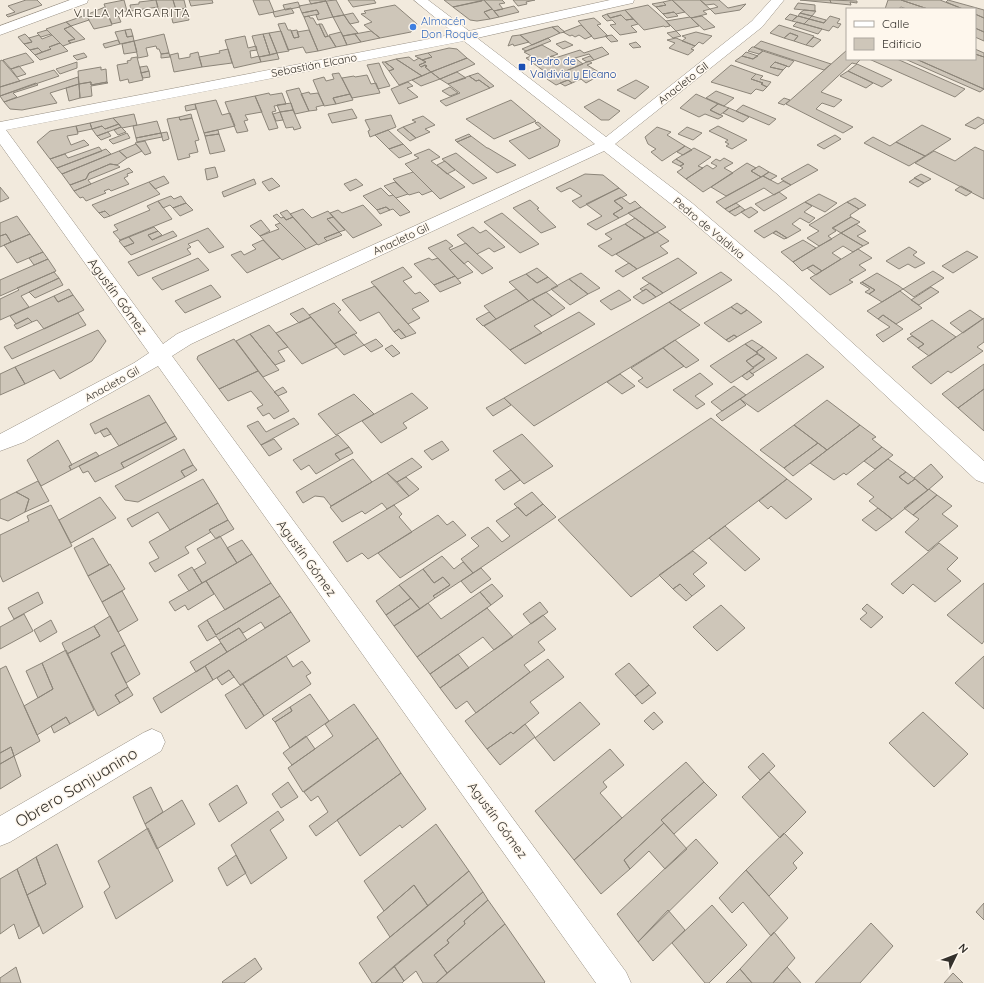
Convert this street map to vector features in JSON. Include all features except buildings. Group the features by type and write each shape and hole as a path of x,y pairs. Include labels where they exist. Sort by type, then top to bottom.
{"street":[{"path":"0,31 82,0"},
{"name":"Pedro de Valdivia","path":"420,0 686,207 782,289 984,474"},
{"name":"Sebastián Elcano","path":"0,127 466,36 628,0"},
{"name":"Anacleto Gil","path":"0,443 17,436 141,368 184,339 605,144 757,24 778,0"},
{"name":"Agustín Gómez","path":"0,133 615,983"},
{"name":"Obrero Sanjuanino","path":"0,832 152,742"}],"place":[{"name":"Almacén Don Roque","path":"413,27"},
{"name":"Pedro de Valdivia y Elcano","path":"522,67"}],"district":[{"name":"VILLA MARGARITA","path":"132,13"}]}
